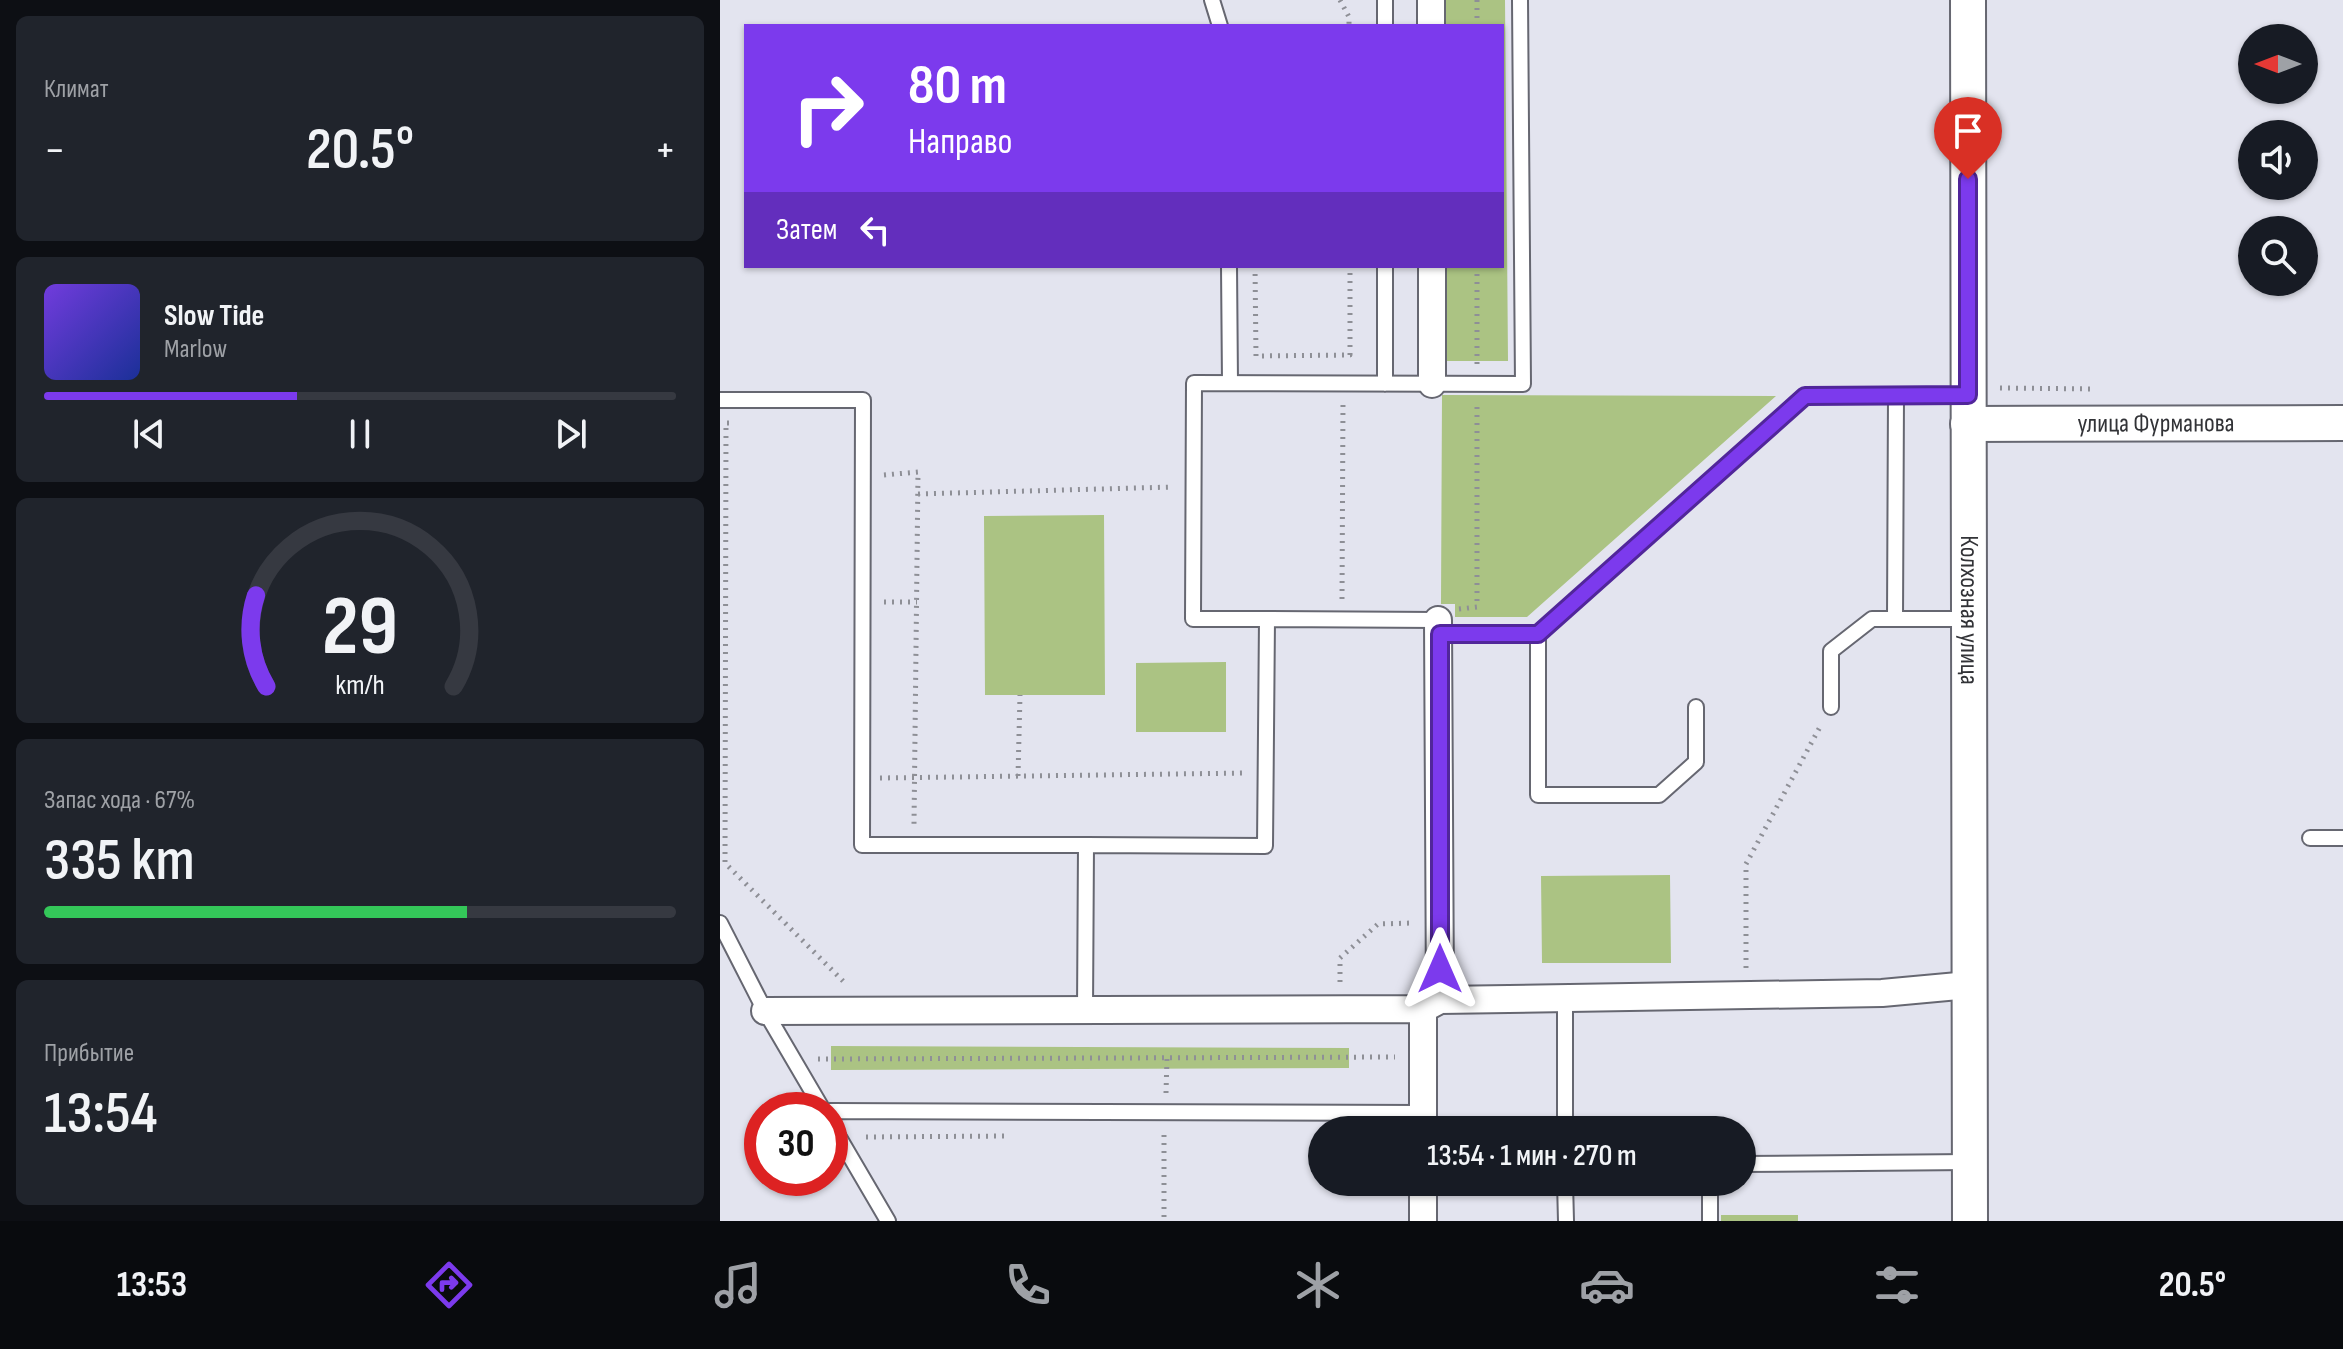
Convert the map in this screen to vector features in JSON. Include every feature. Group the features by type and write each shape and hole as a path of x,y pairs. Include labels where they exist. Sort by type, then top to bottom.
{"street":[{"path":"1431,0 1431,24"},
{"name":"Колхозная улица","path":"1968,0 1970,1221"},
{"path":"1432,268 1432,384"},
{"name":"улица Фурманова","path":"1968,409 2343,423"},
{"path":"1423,1116 1431,1004 1444,621"},
{"path":"765,1011 1431,1004 1565,998 1882,993 1969,985"},
{"path":"1423,1196 1423,1221"}],"lane":[{"path":"1212,0 1219,24"},
{"path":"1385,0 1385,24"},
{"path":"1520,0 1523,384 1194,383 1193,619 1444,621 1538,634"},
{"path":"1229,268 1230,383"},
{"path":"1385,268 1385,384"},
{"path":"1696,707 1696,762 1659,795 1538,795 1538,634 1805,396 1896,396 1968,409"},
{"path":"1895,619 1896,396"},
{"path":"720,400 863,400 862,845 1265,846 1267,619"},
{"path":"1831,707 1831,651 1872,619 1969,619"},
{"path":"2310,838 2343,838"},
{"path":"1085,1010 1086,845"},
{"path":"720,923 765,1011 812,1092"},
{"path":"1565,998 1565,1116"},
{"path":"848,1111 1308,1120"},
{"path":"848,1153 888,1221"},
{"path":"1756,1164 1970,1162"},
{"path":"1565,1196 1566,1221"},
{"path":"1710,1196 1710,1221"}],"path":[{"path":"1340,0 1349,17 1349,24"},
{"path":"1477,0 1477,24"},
{"path":"1255,268 1256,356 1350,355 1350,268"},
{"path":"1444,621 1477,607 1477,268"},
{"path":"1329,403 1345,403 1341,609"},
{"path":"741,423 726,423 725,863 850,988"},
{"path":"863,476 918,472 913,845"},
{"path":"918,494 1194,486"},
{"path":"863,602 917,602"},
{"path":"1018,776 1020,695"},
{"path":"1747,995 1746,864 1831,707"},
{"path":"863,779 1266,773"},
{"path":"1340,989 1340,958 1378,924 1418,923"},
{"path":"809,1059 1395,1057"},
{"path":"1166,1098 1167,1058"},
{"path":"1164,1135 1164,1221"}],"green space":[{"path":"1444,0 1505,0 1508,361 1446,361 1445,268 1504,268 1504,24 1444,24"},
{"path":"1442,395 1776,396 1527,617 1455,617 1455,604 1441,604"},
{"path":"1104,515 1105,695 985,695 984,516"},
{"path":"1226,662 1226,732 1136,732 1136,663"},
{"path":"1670,875 1671,963 1542,963 1541,876"},
{"path":"831,1046 1349,1048 1349,1068 831,1070"},
{"path":"1721,1215 1798,1215 1798,1221 1721,1221"}],"route":[{"path":"1440,969 1440,634 1538,634 1805,396 1968,395 1968,179"}]}
